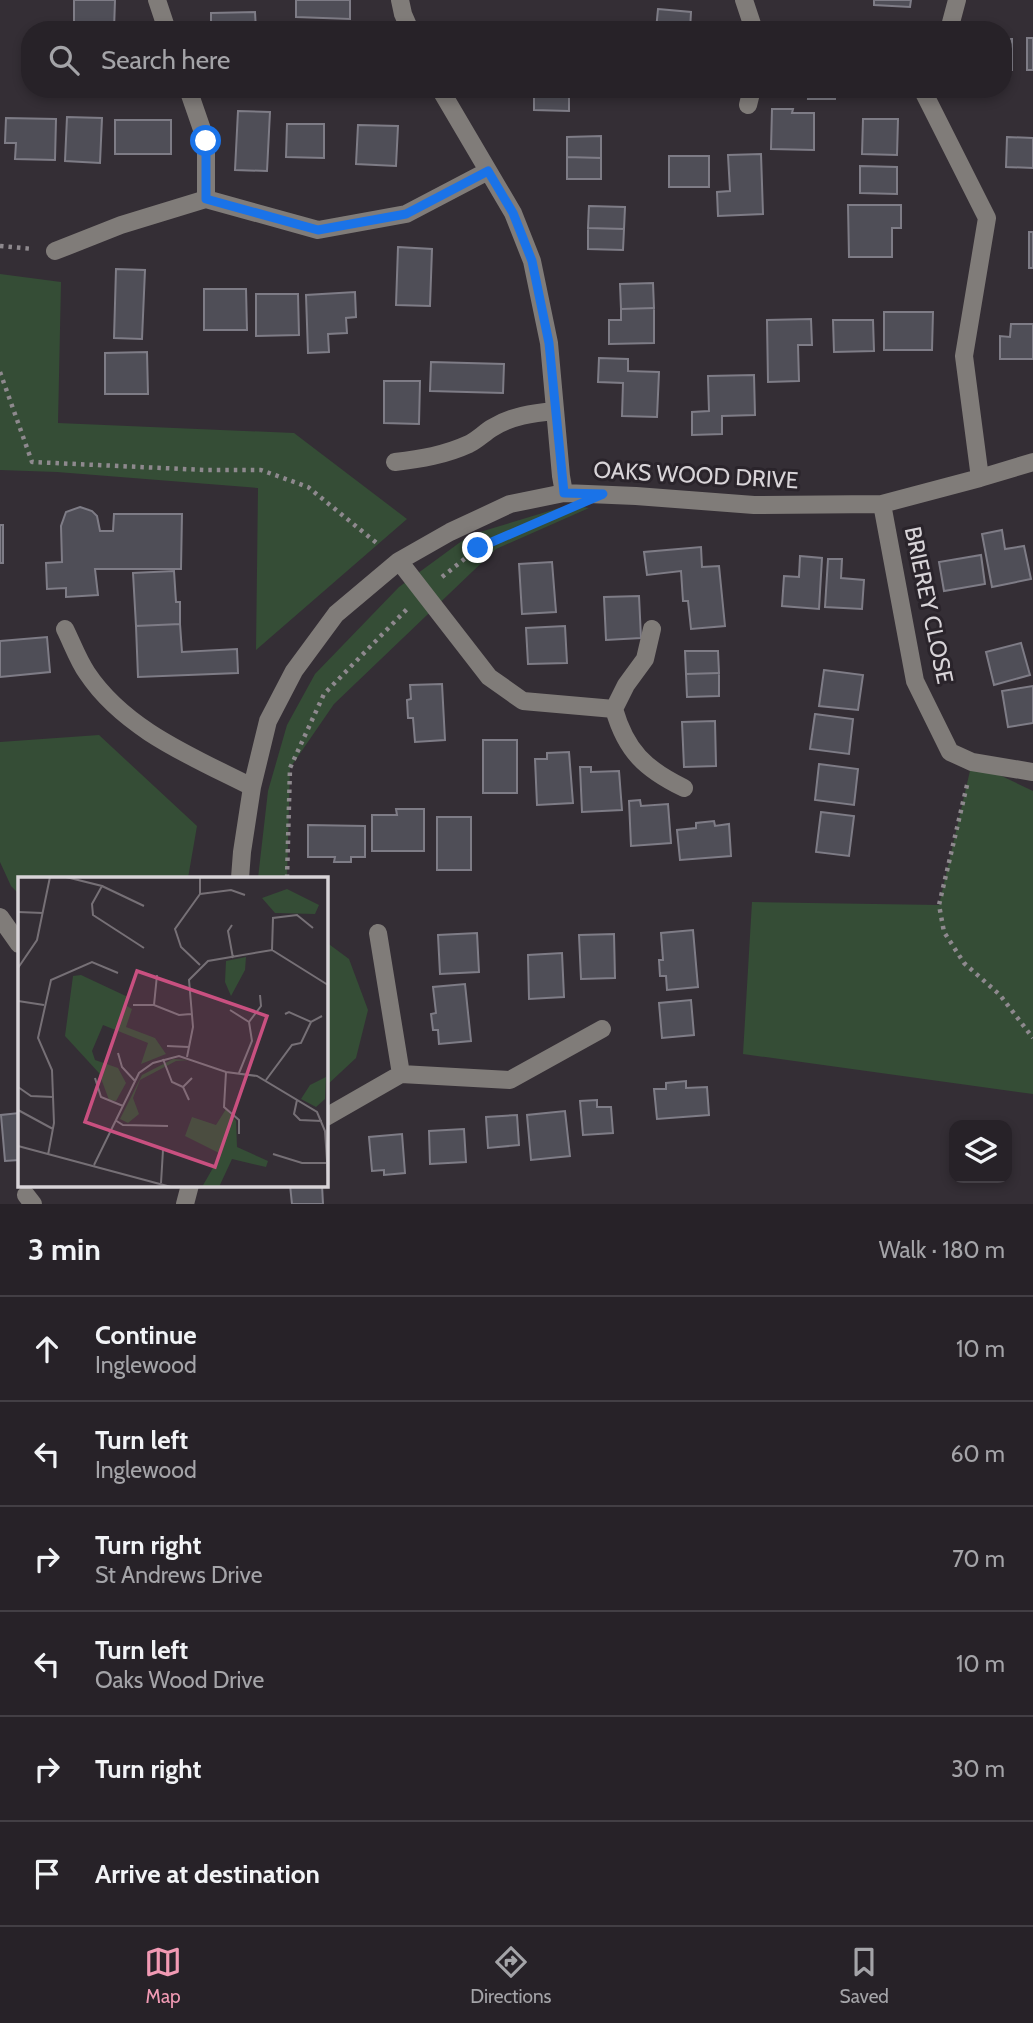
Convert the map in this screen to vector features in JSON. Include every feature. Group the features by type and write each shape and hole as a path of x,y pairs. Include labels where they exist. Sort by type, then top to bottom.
{"street":[{"path":"157,0 164,21"},
{"path":"400,0 406,21"},
{"path":"744,0 751,21"},
{"path":"951,21 957,0"},
{"path":"191,98 206,141 206,199"},
{"path":"445,98 513,213 532,261 549,343 564,493"},
{"path":"927,98 987,218 964,356 980,478"},
{"path":"55,251 121,225 206,199 318,230 406,214 488,171"},
{"path":"395,462 424,459 449,452 472,442 510,419 555,411"},
{"name":"OAKS WOOD DRIVE","path":"240,877 252,787 268,721 294,671 336,614 399,561 450,532 510,504 564,493 754,505 882,503 1033,462"},
{"name":"BRIEREY CLOSE","path":"882,503 915,681 950,752 972,762 1033,772"},
{"path":"399,561 489,677 523,701 614,709"},
{"path":"65,629 86,672 102,693 130,720 177,749 252,787"},
{"path":"652,629 645,659 626,685 614,709 631,750 659,776 684,788"},
{"path":"0,917 18,942"},
{"path":"378,933 401,1074"},
{"path":"327,1115 401,1074 510,1080 602,1029"},
{"path":"185,1204 190,1186"}],"path":[{"path":"0,246 55,251"},
{"path":"0,372 32,462 261,470 308,487 399,561"},
{"path":"286,877 290,768 324,694 423,593 478,548"},
{"path":"972,762 939,905 944,932 964,963 1000,995 1033,1038"}],"green space":[{"path":"0,274 61,282 58,423 294,433 407,519 256,650 258,488 0,470"},
{"path":"569,505 589,508 496,549 334,704 290,768 287,877 258,877 268,791 287,725 315,674 399,587 470,535"},
{"path":"99,735 197,826 188,877 18,877 18,893 11,886 0,862 0,742"},
{"path":"972,762 1033,791 1033,1094 743,1054 752,902 939,905"},
{"path":"327,943 349,959 368,1010 356,1058 327,1085"}],"building":[{"path":"74,0 115,0 114,21 74,21"},
{"path":"296,0 350,0 350,19 296,17"},
{"path":"874,0 911,0 910,7 874,5"},
{"path":"658,9 691,12 690,21 657,21"},
{"path":"255,12 256,21 211,21 211,13"},
{"path":"1027,38 1033,38 1033,70 1027,70"},
{"path":"534,98 569,98 569,111 534,110"},
{"path":"772,109 814,113 814,150 771,149"},
{"path":"238,111 270,112 267,171 235,170"},
{"path":"67,117 102,118 100,163 65,161"},
{"path":"6,118 56,119 55,160 15,159 16,143 5,143"},
{"path":"863,119 898,119 897,155 862,154"},
{"path":"115,120 171,120 171,154 115,154"},
{"path":"287,124 324,124 324,158 286,157"},
{"path":"358,125 398,126 396,166 356,164"},
{"path":"601,136 601,158 567,157 567,137"},
{"path":"1007,137 1033,138 1033,168 1006,167"},
{"path":"761,154 763,214 718,216 717,192 730,191 728,155"},
{"path":"669,156 709,156 709,187 669,187"},
{"path":"567,157 601,158 601,179 567,179"},
{"path":"860,166 897,167 897,194 860,193"},
{"path":"848,205 901,205 901,228 892,228 892,257 849,257"},
{"path":"589,206 625,207 624,229 588,228"},
{"path":"588,228 624,229 623,250 588,249"},
{"path":"1029,232 1033,232 1033,268 1029,268"},
{"path":"398,247 432,249 430,306 396,305"},
{"path":"116,269 145,270 142,339 114,338"},
{"path":"653,283 654,308 621,309 620,284"},
{"path":"204,289 246,289 247,330 204,330"},
{"path":"355,292 356,317 346,318 347,333 328,334 329,352 308,353 306,295"},
{"path":"256,294 298,294 299,335 256,336"},
{"path":"654,308 654,343 609,344 609,320 621,320 621,309"},
{"path":"884,312 933,312 932,350 884,350"},
{"path":"811,319 812,345 798,345 799,381 768,382 767,320"},
{"path":"833,320 873,320 874,351 834,352"},
{"path":"1011,324 1033,324 1033,359 1000,359 1000,336 1010,337"},
{"path":"147,352 148,394 105,394 105,353"},
{"path":"599,358 628,359 628,371 659,372 657,417 622,416 623,383 598,382"},
{"path":"431,362 504,364 503,393 430,391"},
{"path":"754,375 755,415 722,416 722,434 692,435 692,412 709,411 708,376"},
{"path":"384,381 420,381 419,424 384,423"},
{"path":"80,507 97,516 100,531 113,531 114,514 182,514 181,569 95,569 98,595 66,597 66,588 47,589 46,563 62,562 61,526 66,512"},
{"path":"0,525 3,525 3,563 0,563"},
{"path":"1002,530 1005,549 1024,546 1031,579 992,587 982,534"},
{"path":"701,547 702,567 719,566 725,626 691,629 688,601 683,601 681,571 647,575 644,552"},
{"path":"981,555 985,584 944,591 939,562"},
{"path":"800,556 822,558 819,609 782,606 784,576 799,577"},
{"path":"828,559 842,559 841,578 864,580 862,609 825,607"},
{"path":"552,562 556,612 522,614 519,564"},
{"path":"174,571 176,602 180,602 180,624 136,626 133,573"},
{"path":"639,596 641,638 606,640 604,597"},
{"path":"180,624 182,652 237,649 238,673 138,677 136,626"},
{"path":"565,626 567,663 528,664 526,628"},
{"path":"47,637 50,672 0,677 0,641"},
{"path":"1021,643 1030,675 994,685 986,652"},
{"path":"685,651 718,651 719,673 686,674"},
{"path":"824,670 863,675 858,710 819,706"},
{"path":"719,673 719,696 687,697 686,674"},
{"path":"442,684 445,740 415,742 413,718 408,718 410,685"},
{"path":"1033,686 1033,723 1008,727 1002,691"},
{"path":"815,714 853,719 849,754 810,749"},
{"path":"715,721 716,766 684,767 682,722"},
{"path":"483,740 517,740 517,793 483,793"},
{"path":"569,752 573,803 537,805 535,759 547,759 547,753"},
{"path":"819,764 858,769 854,805 815,800"},
{"path":"580,767 591,767 591,772 619,771 622,810 582,812"},
{"path":"640,800 641,806 668,804 671,843 631,846 629,801"},
{"path":"396,809 424,809 424,851 372,851 372,815 397,815"},
{"path":"821,812 854,816 849,856 816,852"},
{"path":"437,817 471,817 471,870 437,870"},
{"path":"714,821 715,826 729,824 731,856 680,860 677,830 696,828 696,823"},
{"path":"308,825 365,826 365,857 351,857 351,862 334,862 335,857 308,857"},
{"path":"693,930 698,987 667,990 666,976 660,976 659,960 663,960 661,933"},
{"path":"477,933 479,972 440,974 438,935"},
{"path":"614,934 615,978 581,979 579,935"},
{"path":"562,953 564,997 529,999 528,955"},
{"path":"465,984 471,1041 439,1044 438,1030 433,1030 431,1014 436,1013 433,987"},
{"path":"691,1000 694,1035 662,1038 659,1003"},
{"path":"686,1081 686,1088 707,1087 709,1115 657,1119 654,1089 666,1089 666,1083"},
{"path":"597,1100 597,1107 611,1107 613,1133 583,1135 580,1101"},
{"path":"565,1111 570,1156 531,1160 527,1115"},
{"path":"18,1113 18,1160 5,1161 1,1115"},
{"path":"517,1115 519,1145 488,1148 486,1117"},
{"path":"464,1129 466,1162 430,1164 429,1131"},
{"path":"402,1134 405,1173 384,1175 384,1170 372,1171 369,1137"},
{"path":"290,1186 322,1186 323,1204 292,1204"}],"route":[{"path":"206,141 206,199 318,230 406,214 488,171 513,213 532,261 549,343 564,493 603,494 478,548"}]}
